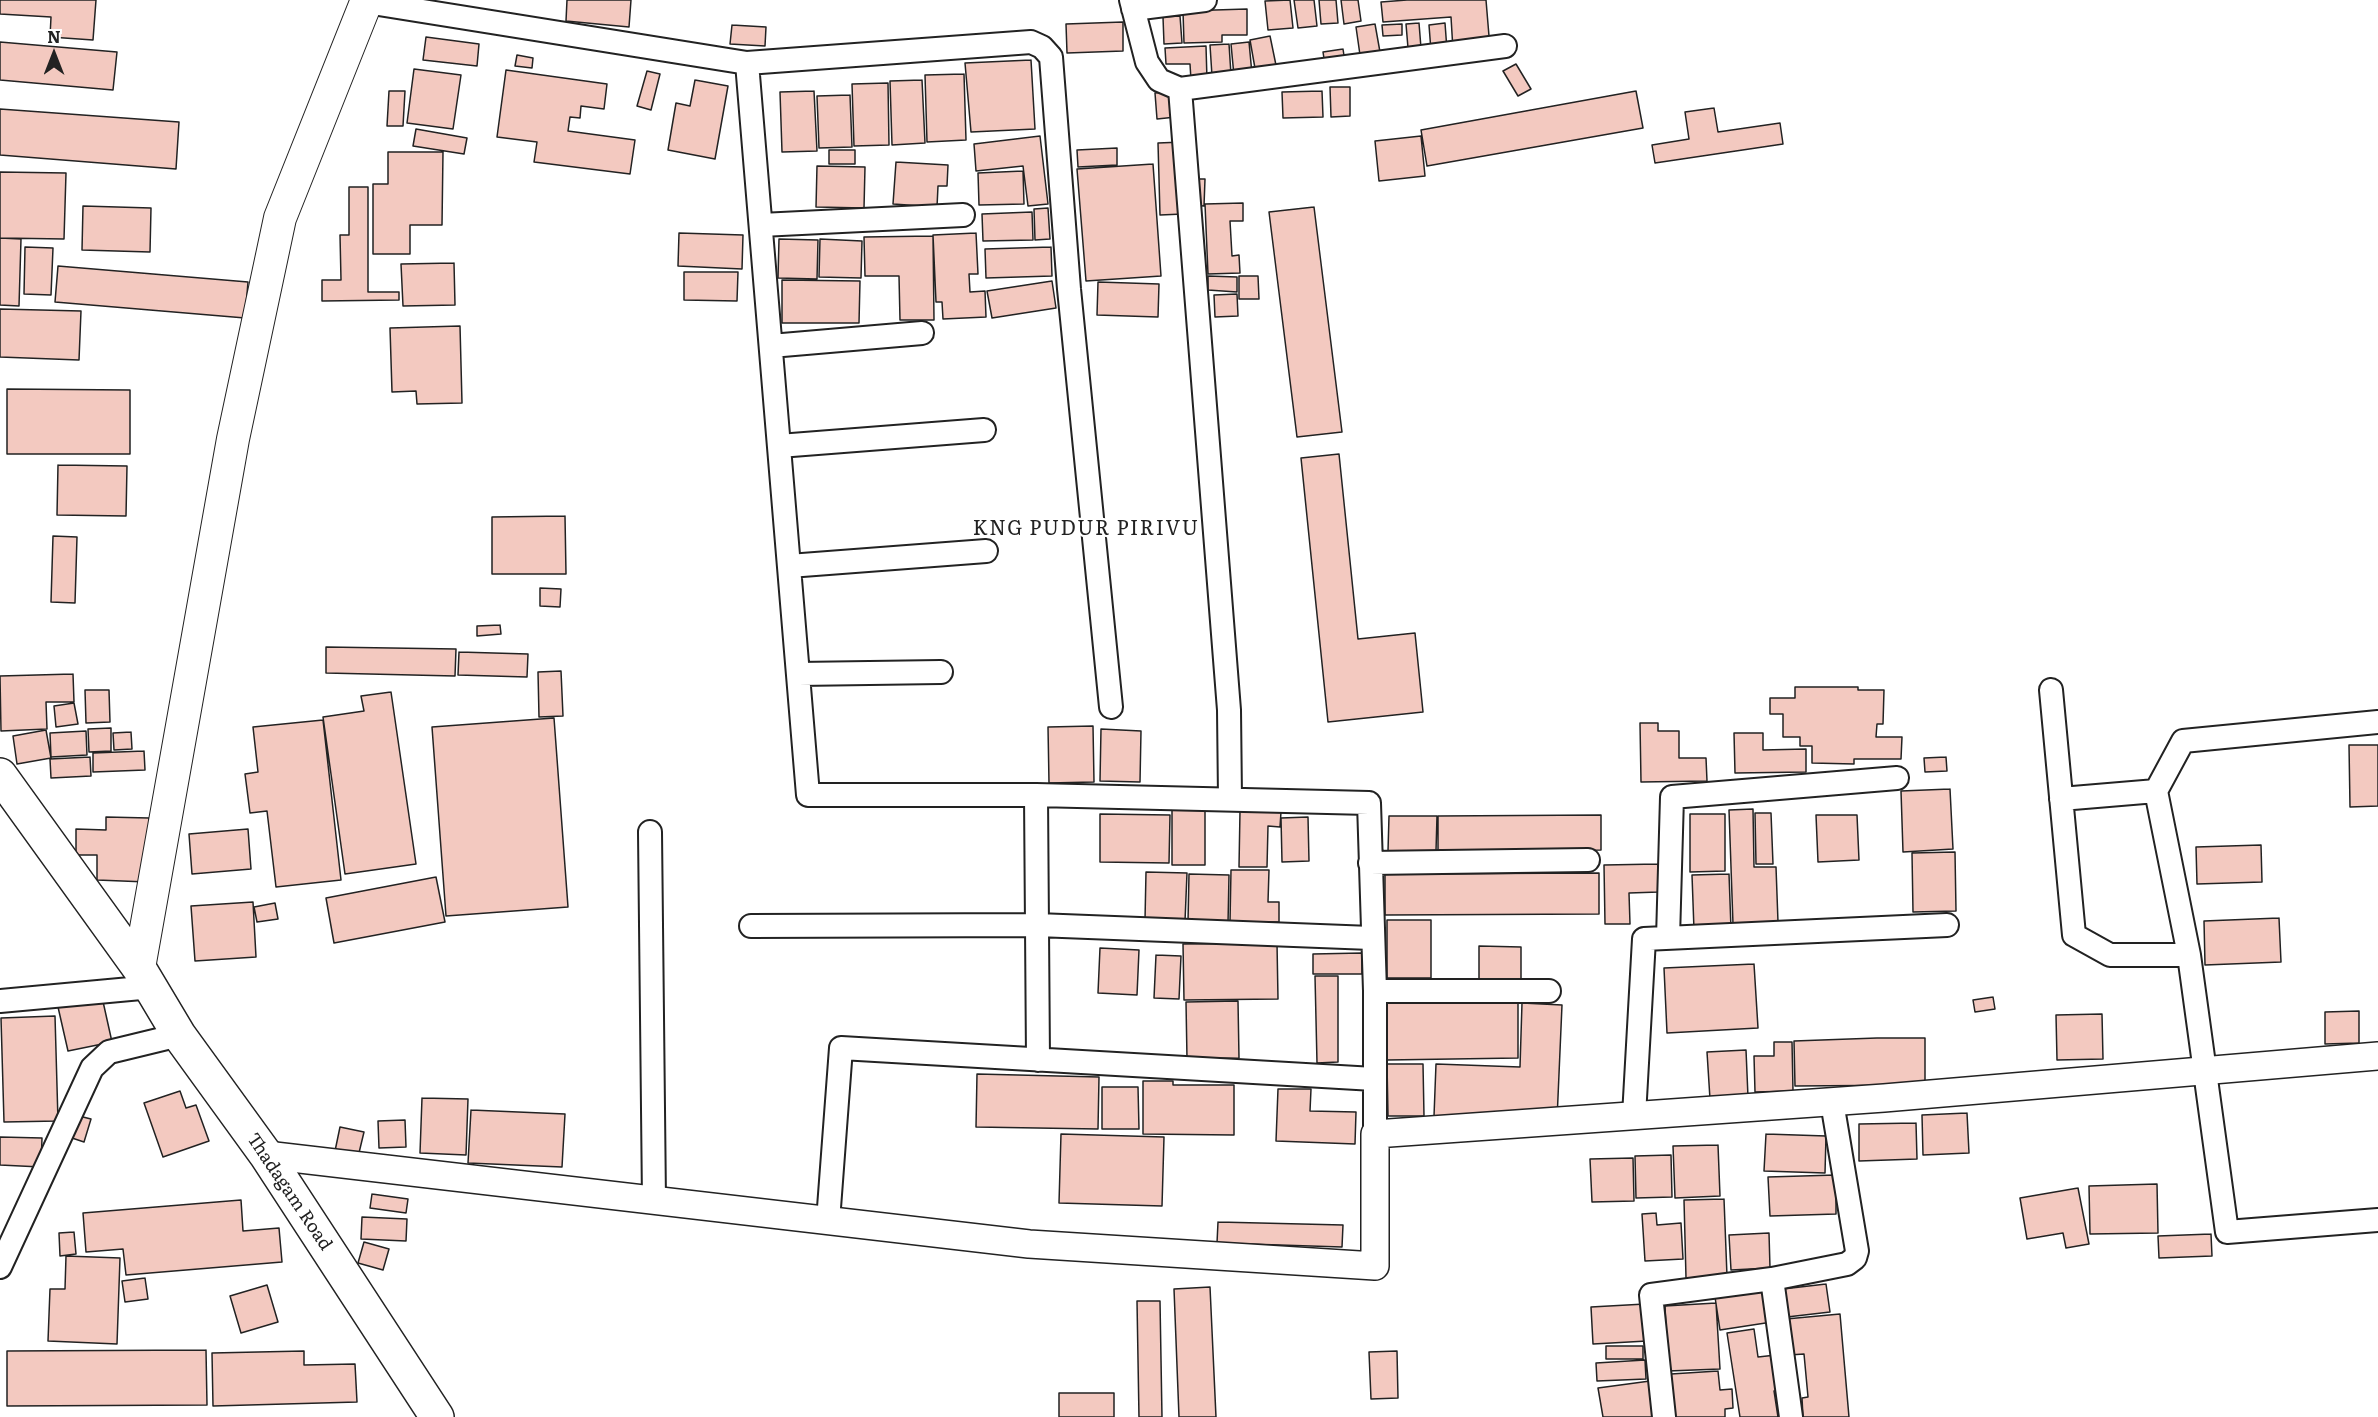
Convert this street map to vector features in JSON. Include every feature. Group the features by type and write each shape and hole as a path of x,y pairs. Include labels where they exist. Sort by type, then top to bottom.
{"main road":[{"path":"145,978 233,439 280,218 367,1"},
{"name":"Thadagam Road","path":"0,775 145,978 179,1035 266,1155 437,1417"}],"street":[{"path":"1205,0 1132,4 1147,62 1159,81 1180,89 1505,46"},
{"path":"367,1 747,63 1031,42 1042,47 1051,57 1070,300 1111,707"},
{"path":"266,1155 1029,1244 1375,1266 1375,991 1371,938 1369,802 1036,795 808,795 747,63"},
{"path":"1180,89 1229,710 1230,798"},
{"path":"761,225 963,215"},
{"path":"771,346 922,333"},
{"path":"779,446 984,430"},
{"path":"789,566 986,551"},
{"path":"798,674 941,672"},
{"path":"2050,690 2074,935 2110,956 2189,955"},
{"path":"2378,722 2183,741 2156,791 2189,955 2227,1232 2378,1220"},
{"path":"1668,938 1672,796 1897,778"},
{"path":"2061,799 2156,791"},
{"path":"1036,795 1038,1060"},
{"path":"650,832 654,1201"},
{"path":"1370,863 1588,861"},
{"path":"751,926 1037,925 1371,938"},
{"path":"1634,1116 1644,939 1947,925"},
{"path":"0,1001 145,978"},
{"path":"1375,991 1550,991"},
{"path":"0,1267 92,1068 109,1052 179,1035"},
{"path":"828,1221 840,1048 1374,1078"},
{"path":"1375,1134 1832,1102 2378,1056"},
{"path":"1664,1417 1651,1295 1772,1279 1847,1264 1855,1258 1857,1251 1832,1102"},
{"path":"1772,1279 1791,1417"}],"building":[{"path":"0,0 96,0 93,40 50,37 51,17 0,14"},
{"path":"567,0 631,0 629,27 566,21"},
{"path":"1290,0 1293,28 1268,30 1265,1"},
{"path":"1294,0 1314,0 1317,26 1298,28"},
{"path":"1319,0 1336,0 1338,23 1321,24"},
{"path":"1341,0 1358,0 1361,21 1344,24"},
{"path":"1486,0 1490,48 1453,50 1451,17 1383,22 1381,2"},
{"path":"1247,9 1247,35 1222,35 1222,42 1184,43 1183,11"},
{"path":"1180,16 1182,43 1164,44 1163,17"},
{"path":"1123,22 1123,51 1067,53 1066,24"},
{"path":"1419,23 1421,48 1408,48 1406,24"},
{"path":"1445,23 1447,50 1431,51 1429,25"},
{"path":"1375,24 1380,52 1360,55 1356,27"},
{"path":"1402,24 1402,35 1383,36 1382,25"},
{"path":"732,25 766,27 765,46 730,44"},
{"path":"1270,36 1277,70 1256,74 1250,40"},
{"path":"426,37 479,44 477,66 423,60"},
{"path":"0,42 117,52 113,90 0,80"},
{"path":"1249,42 1252,74 1234,76 1231,44"},
{"path":"1229,44 1231,75 1212,76 1210,45"},
{"path":"1206,46 1207,80 1191,80 1190,64 1166,64 1165,48"},
{"path":"1343,49 1345,62 1325,65 1323,52"},
{"path":"517,55 533,58 532,68 515,66"},
{"path":"1031,60 1035,129 971,132 965,63"},
{"path":"1516,64 1531,89 1518,96 1503,71"},
{"path":"414,69 461,75 453,129 407,123"},
{"path":"506,70 607,84 604,109 581,106 580,118 570,117 568,131 635,140 630,174 534,162 537,142 497,137"},
{"path":"647,71 660,74 651,110 637,106"},
{"path":"964,74 966,140 927,142 925,75"},
{"path":"695,80 728,86 715,159 668,150 676,103 690,106"},
{"path":"922,80 925,143 892,145 890,81"},
{"path":"888,83 889,145 854,146 852,84"},
{"path":"1330,87 1350,87 1350,116 1331,117"},
{"path":"389,91 405,91 403,126 387,126"},
{"path":"814,91 817,151 782,152 780,92"},
{"path":"1174,91 1176,117 1157,119 1155,93"},
{"path":"1322,91 1323,117 1283,118 1282,92"},
{"path":"1636,91 1643,128 1427,166 1421,130"},
{"path":"850,95 852,147 819,148 817,96"},
{"path":"1714,108 1718,132 1780,123 1783,144 1655,163 1652,145 1689,139 1685,112"},
{"path":"0,109 179,122 176,169 0,155"},
{"path":"416,129 467,138 464,154 413,146"},
{"path":"1040,136 1048,204 1028,206 1023,166 976,171 974,144"},
{"path":"1421,136 1425,176 1379,181 1375,141"},
{"path":"1183,142 1183,214 1160,215 1158,143"},
{"path":"1117,148 1117,165 1078,167 1077,150"},
{"path":"829,150 855,150 855,164 829,164"},
{"path":"388,152 443,152 442,225 410,225 410,254 373,254 373,184 388,184"},
{"path":"896,162 948,165 947,186 938,186 937,207 893,204"},
{"path":"1153,164 1161,276 1086,281 1077,169"},
{"path":"817,166 865,167 864,208 816,207"},
{"path":"1023,171 1024,204 979,205 978,173"},
{"path":"0,172 66,173 64,239 0,238"},
{"path":"1191,179 1205,179 1204,206 1190,205"},
{"path":"349,187 368,187 368,292 399,292 399,300 322,301 322,280 341,280 340,235 349,235"},
{"path":"1243,203 1243,221 1230,221 1232,256 1239,255 1240,273 1208,274 1205,204"},
{"path":"83,206 151,208 150,252 82,250"},
{"path":"1314,207 1342,432 1297,437 1269,212"},
{"path":"1048,208 1050,239 1035,240 1034,209"},
{"path":"1032,212 1033,240 983,241 982,214"},
{"path":"679,233 743,235 742,269 678,266"},
{"path":"976,233 978,274 969,274 970,292 985,291 986,317 943,319 942,302 936,302 933,235"},
{"path":"933,236 934,320 900,320 899,276 865,276 864,237"},
{"path":"0,238 21,239 19,306 0,305"},
{"path":"779,239 818,240 817,279 778,278"},
{"path":"820,239 862,241 861,278 819,277"},
{"path":"25,247 53,248 51,295 24,294"},
{"path":"1051,247 1052,276 986,278 985,249"},
{"path":"454,263 455,305 403,306 401,264"},
{"path":"58,266 248,282 245,318 55,302"},
{"path":"684,272 738,272 737,301 684,300"},
{"path":"1208,276 1237,277 1237,292 1208,290"},
{"path":"1239,276 1258,276 1259,299 1239,299"},
{"path":"782,280 860,281 859,323 782,323"},
{"path":"1052,281 1056,308 992,318 987,291"},
{"path":"1098,282 1159,284 1158,317 1097,315"},
{"path":"1237,294 1238,316 1215,317 1214,295"},
{"path":"0,309 81,311 79,360 0,357"},
{"path":"460,326 462,403 417,404 416,391 392,392 390,328"},
{"path":"7,389 130,390 130,454 7,454"},
{"path":"1339,454 1358,639 1415,633 1423,712 1328,722 1301,458"},
{"path":"58,465 127,466 126,516 57,515"},
{"path":"565,516 566,574 492,574 492,517"},
{"path":"53,536 77,537 75,603 51,602"},
{"path":"540,588 561,589 560,607 540,606"},
{"path":"500,625 501,634 477,636 477,626"},
{"path":"326,647 456,649 455,676 326,673"},
{"path":"459,652 528,654 527,677 458,675"},
{"path":"561,671 563,716 539,717 538,672"},
{"path":"73,674 74,702 46,702 47,729 1,731 0,676"},
{"path":"1795,687 1858,687 1858,690 1884,690 1883,724 1877,724 1876,737 1902,737 1901,759 1854,759 1854,764 1812,763 1812,746 1800,746 1800,737 1783,737 1783,714 1770,714 1770,698 1795,698"},
{"path":"85,690 109,690 110,722 86,723"},
{"path":"391,692 416,864 345,874 323,717 364,711 361,696"},
{"path":"74,703 78,724 56,727 54,706"},
{"path":"554,718 568,907 446,916 432,727"},
{"path":"323,720 341,880 276,887 267,811 250,813 245,774 258,772 253,727"},
{"path":"1640,723 1658,723 1658,731 1679,731 1679,758 1706,758 1707,781 1641,782"},
{"path":"1093,726 1094,782 1049,783 1048,727"},
{"path":"111,728 111,751 89,752 88,729"},
{"path":"1101,729 1141,731 1140,782 1100,781"},
{"path":"46,730 51,758 17,764 13,736"},
{"path":"86,731 87,755 51,757 50,733"},
{"path":"131,732 132,749 114,750 113,733"},
{"path":"1734,733 1763,733 1763,750 1806,749 1806,772 1735,773"},
{"path":"2349,745 2378,745 2378,806 2350,807"},
{"path":"144,751 145,770 93,772 93,753"},
{"path":"90,757 91,776 51,778 50,759"},
{"path":"1946,757 1947,771 1925,772 1924,758"},
{"path":"1950,789 1953,849 1903,852 1901,791"},
{"path":"1172,808 1205,808 1205,865 1172,865"},
{"path":"1753,809 1754,867 1776,867 1778,922 1733,924 1729,810"},
{"path":"1240,811 1281,812 1280,827 1268,826 1267,867 1239,867"},
{"path":"1755,813 1771,813 1773,864 1756,864"},
{"path":"1100,814 1170,815 1169,863 1100,862"},
{"path":"1690,814 1725,814 1725,871 1690,872"},
{"path":"1601,815 1601,850 1438,851 1438,816"},
{"path":"1816,815 1857,815 1859,860 1818,862"},
{"path":"1389,816 1437,816 1436,851 1388,851"},
{"path":"106,817 149,818 147,882 97,880 97,855 76,855 76,829 106,830"},
{"path":"1308,817 1309,861 1282,862 1281,818"},
{"path":"248,829 251,869 192,874 189,834"},
{"path":"2261,845 2262,882 2197,884 2196,847"},
{"path":"1955,852 1956,911 1913,912 1912,853"},
{"path":"1658,864 1659,892 1629,893 1630,924 1605,924 1604,865"},
{"path":"1231,870 1269,870 1268,902 1279,902 1279,922 1230,922"},
{"path":"1146,872 1187,873 1185,921 1145,920"},
{"path":"1599,873 1599,914 1385,915 1385,874"},
{"path":"1189,874 1229,875 1228,924 1188,922"},
{"path":"1729,874 1731,929 1694,930 1692,875"},
{"path":"436,877 445,922 334,943 326,898"},
{"path":"253,902 256,957 195,961 191,906"},
{"path":"275,903 278,919 257,922 254,907"},
{"path":"2279,918 2281,962 2205,965 2204,921"},
{"path":"1387,920 1431,920 1431,978 1387,978"},
{"path":"1277,943 1278,999 1184,1000 1183,944"},
{"path":"1479,946 1521,947 1521,982 1479,981"},
{"path":"1100,948 1139,950 1137,995 1098,993"},
{"path":"1362,953 1362,974 1313,974 1313,954"},
{"path":"1156,955 1181,956 1179,999 1154,998"},
{"path":"1754,964 1758,1028 1667,1033 1664,968"},
{"path":"1315,976 1338,976 1338,1062 1317,1063"},
{"path":"102,997 112,1042 68,1051 58,1007"},
{"path":"1993,997 1995,1009 1975,1012 1973,1000"},
{"path":"1238,1001 1239,1058 1187,1059 1186,1002"},
{"path":"1518,1001 1518,1058 1387,1060 1386,1003"},
{"path":"1522,1003 1562,1005 1557,1120 1434,1116 1436,1064 1520,1067"},
{"path":"2359,1011 2359,1043 2325,1044 2325,1012"},
{"path":"2102,1014 2103,1059 2057,1060 2056,1015"},
{"path":"55,1016 58,1121 4,1122 1,1018"},
{"path":"1925,1038 1925,1085 1795,1086 1794,1041"},
{"path":"1774,1042 1792,1042 1793,1091 1755,1092 1754,1056 1774,1056"},
{"path":"1746,1050 1748,1097 1710,1099 1707,1052"},
{"path":"1387,1064 1423,1064 1424,1116 1388,1116"},
{"path":"977,1074 1099,1077 1098,1129 976,1127"},
{"path":"1143,1081 1173,1081 1173,1085 1234,1085 1234,1135 1143,1134"},
{"path":"1102,1087 1138,1087 1139,1129 1102,1129"},
{"path":"1278,1089 1311,1089 1310,1111 1356,1112 1355,1144 1276,1141"},
{"path":"180,1091 186,1108 196,1105 209,1141 163,1157 144,1103"},
{"path":"422,1098 468,1099 466,1155 420,1153"},
{"path":"471,1110 565,1114 562,1167 468,1163"},
{"path":"1967,1113 1969,1153 1923,1155 1922,1115"},
{"path":"79,1116 91,1119 84,1142 72,1138"},
{"path":"405,1120 406,1147 379,1148 378,1121"},
{"path":"1916,1123 1917,1159 1859,1161 1859,1124"},
{"path":"340,1127 364,1132 358,1157 335,1151"},
{"path":"1061,1134 1164,1137 1162,1206 1059,1203"},
{"path":"1766,1134 1826,1136 1825,1173 1764,1171"},
{"path":"0,1137 42,1138 41,1167 0,1165"},
{"path":"1718,1145 1720,1196 1675,1198 1673,1146"},
{"path":"1671,1155 1672,1197 1636,1198 1635,1156"},
{"path":"1633,1158 1634,1201 1592,1202 1590,1159"},
{"path":"1836,1175 1836,1214 1770,1216 1768,1177"},
{"path":"2157,1184 2158,1233 2090,1234 2089,1186"},
{"path":"2078,1188 2089,1244 2066,1248 2063,1233 2027,1239 2020,1198"},
{"path":"372,1194 408,1199 406,1213 370,1208"},
{"path":"1724,1199 1727,1276 1686,1278 1684,1200"},
{"path":"241,1200 243,1231 279,1228 282,1262 126,1275 123,1249 86,1252 83,1213"},
{"path":"1656,1213 1657,1225 1681,1223 1683,1259 1645,1261 1642,1214"},
{"path":"362,1217 407,1219 406,1241 361,1239"},
{"path":"1218,1222 1343,1225 1342,1247 1217,1243"},
{"path":"74,1232 76,1254 60,1256 59,1233"},
{"path":"1769,1233 1770,1268 1731,1270 1729,1235"},
{"path":"2211,1234 2212,1256 2159,1258 2158,1236"},
{"path":"364,1242 389,1249 383,1270 358,1263"},
{"path":"66,1256 120,1258 117,1344 48,1341 50,1289 65,1289"},
{"path":"145,1278 148,1299 125,1302 122,1281"},
{"path":"1826,1284 1830,1312 1787,1317 1783,1289"},
{"path":"267,1285 278,1322 241,1333 230,1296"},
{"path":"1210,1287 1216,1417 1179,1417 1174,1289"},
{"path":"1767,1289 1772,1322 1720,1330 1715,1297"},
{"path":"1137,1301 1160,1301 1162,1417 1139,1417"},
{"path":"1716,1303 1720,1369 1668,1371 1665,1306"},
{"path":"1645,1304 1647,1341 1593,1344 1591,1307"},
{"path":"1840,1314 1849,1417 1803,1417 1802,1398 1808,1397 1804,1354 1789,1355 1786,1319"},
{"path":"1754,1329 1758,1357 1776,1355 1781,1390 1774,1391 1778,1417 1740,1417 1727,1333"},
{"path":"1606,1346 1643,1346 1643,1359 1606,1359"},
{"path":"206,1350 207,1405 7,1406 7,1351"},
{"path":"304,1351 304,1365 355,1364 357,1402 213,1406 212,1353"},
{"path":"1397,1351 1398,1398 1371,1399 1369,1352"},
{"path":"1645,1360 1646,1379 1597,1381 1596,1363"},
{"path":"1718,1371 1720,1390 1732,1389 1733,1408 1725,1409 1725,1417 1674,1417 1671,1374"},
{"path":"1650,1381 1655,1417 1603,1417 1598,1388"},
{"path":"1059,1393 1114,1393 1114,1417 1059,1417"}],"district":[{"name":"KNG PUDUR PIRIVU","path":"1086,529"}]}
